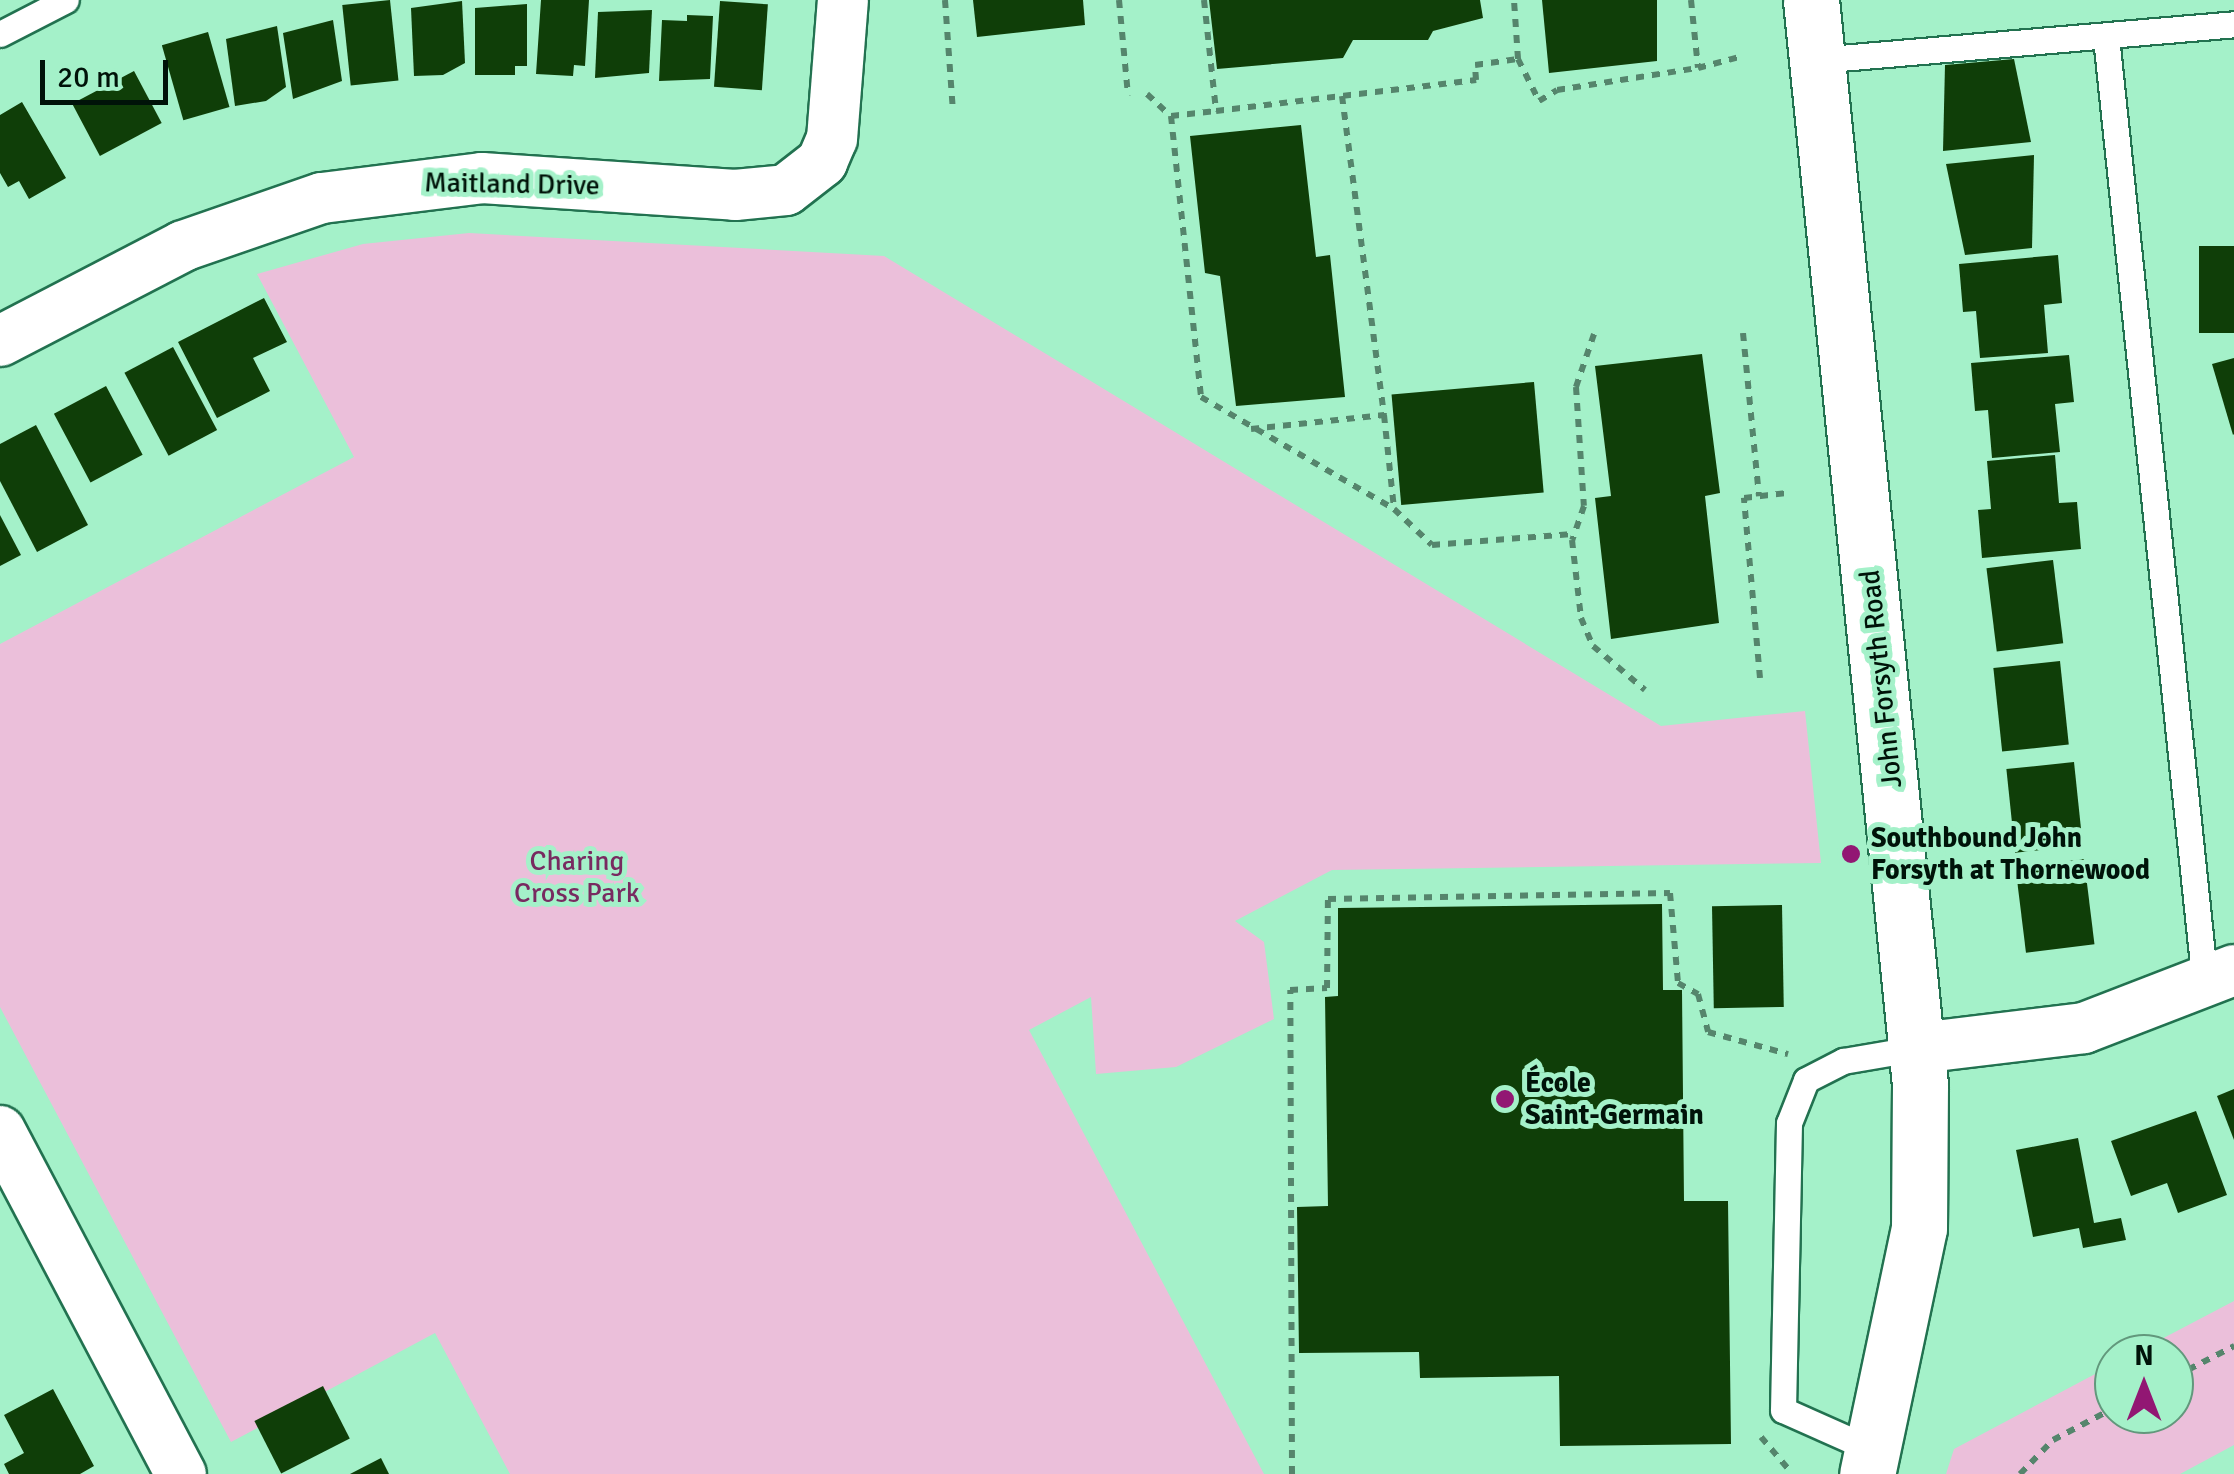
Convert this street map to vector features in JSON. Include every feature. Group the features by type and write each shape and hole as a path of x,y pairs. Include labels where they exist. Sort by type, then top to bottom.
{"street":[{"name":"Maitland Drive","path":"0,341 224,229 373,188 482,178 735,195 786,190 822,162 832,139 842,0"},
{"name":"John Forsyth Road","path":"1811,0 1919,1048 1919,1228 1870,1462"},
{"path":"1919,1048 2084,1028 2219,977"},
{"path":"0,1131 181,1474"}],"lane":[{"path":"0,34 66,0"},
{"path":"1817,60 2234,24"},
{"path":"2106,37 2219,977"},
{"path":"1870,1462 1784,1410 1789,1123 1806,1080 1843,1061 1919,1048"}],"path":[{"path":"945,0 953,112"},
{"path":"1119,0 1128,96"},
{"path":"1204,0 1216,111"},
{"path":"1514,0 1518,59 1539,101 1557,90 1698,68 1743,56"},
{"path":"1691,0 1698,68"},
{"path":"1171,116 1476,80 1475,66 1518,59"},
{"path":"1148,94 1171,116 1201,396 1250,429 1394,509 1432,545 1573,534"},
{"path":"1342,96 1394,509"},
{"path":"1743,333 1759,496"},
{"path":"1594,334 1576,388 1584,506 1573,534 1580,618 1593,646 1644,690"},
{"path":"1250,429 1384,415"},
{"path":"1760,678 1744,498 1787,493"},
{"path":"1292,1474 1290,990 1327,988 1328,898 1670,893 1678,983 1698,994 1708,1032 1791,1055"},
{"path":"2194,1367 2234,1346"},
{"path":"2020,1474 2054,1440 2094,1419"}],"green space":[{"name":"Charing Cross Park","path":"469,233 884,256 1661,726 1805,711 1821,863 1332,870 1235,921 1264,942 1274,1019 1176,1067 1096,1074 1091,997 1029,1030 1264,1474 510,1474 435,1333 231,1442 0,1007 0,644 354,457 257,274 363,244"},
{"path":"2234,1301 2234,1445 2180,1474 1946,1474 1954,1449 2094,1375 2094,1434 2194,1434 2194,1334 2171,1334"}],"building":[{"path":"390,0 398,81 351,86 342,5"},
{"path":"541,0 589,0 585,66 574,65 573,76 536,74"},
{"path":"973,0 1083,0 1085,25 977,37"},
{"path":"1209,0 1480,0 1483,18 1433,31 1428,40 1353,40 1343,58 1217,69"},
{"path":"1542,0 1657,0 1657,61 1549,73"},
{"path":"462,1 465,63 443,75 414,76 411,8"},
{"path":"720,1 768,4 762,90 714,87"},
{"path":"527,4 527,66 515,66 515,75 475,75 475,8"},
{"path":"652,10 649,73 595,78 598,12"},
{"path":"687,15 713,16 710,79 659,81 662,20 687,21"},
{"path":"333,20 342,81 293,99 283,33"},
{"path":"277,26 286,87 266,101 235,106 226,39"},
{"path":"208,32 229,107 183,120 162,45"},
{"path":"2014,59 2031,142 1943,151 1945,65"},
{"path":"134,71 162,123 100,156 72,104"},
{"path":"22,102 66,178 29,199 19,181 8,187 0,173 0,115"},
{"path":"1301,125 1316,257 1330,255 1345,397 1236,406 1220,276 1205,273 1190,136"},
{"path":"2034,155 2032,248 1965,255 1946,164"},
{"path":"2199,246 2234,246 2234,333 2199,333"},
{"path":"2058,255 2062,303 2044,305 2048,353 1980,358 1976,311 1963,312 1959,264"},
{"path":"264,298 287,342 253,358 270,391 217,418 178,342"},
{"path":"173,347 217,430 169,456 124,373"},
{"path":"1702,354 1720,493 1705,496 1719,623 1611,639 1595,498 1611,496 1595,366"},
{"path":"2069,355 2074,402 2055,404 2060,452 1992,458 1988,410 1975,411 1971,363"},
{"path":"2234,358 2234,434 2233,435 2212,364"},
{"path":"1534,382 1544,493 1401,505 1392,394"},
{"path":"106,386 143,455 91,483 54,414"},
{"path":"36,425 88,525 37,552 0,481 0,444"},
{"path":"2055,455 2059,503 2077,502 2081,549 1982,558 1978,510 1991,509 1987,461"},
{"path":"0,515 21,555 0,566"},
{"path":"2053,560 2063,643 1997,652 1986,568"},
{"path":"2060,661 2069,745 2002,752 1993,668"},
{"path":"2074,762 2083,846 2015,853 2006,769"},
{"path":"2084,859 2094,944 2026,953 2016,867"},
{"name":"École Saint-Germain","path":"1662,904 1663,990 1682,990 1684,1201 1728,1201 1731,1444 1560,1446 1559,1376 1420,1378 1419,1352 1299,1353 1297,1207 1328,1206 1325,997 1338,996 1338,908"},
{"path":"1782,905 1784,1007 1714,1008 1712,906"},
{"path":"2234,1089 2234,1140 2217,1096"},
{"path":"2196,1111 2227,1195 2178,1213 2167,1183 2131,1196 2111,1141"},
{"path":"2078,1138 2094,1223 2121,1218 2126,1240 2083,1248 2079,1228 2033,1237 2016,1150"},
{"path":"323,1386 350,1439 281,1474 254,1421"},
{"path":"53,1389 94,1466 80,1474 9,1474 4,1464 24,1453 4,1415"},
{"path":"381,1458 389,1474 350,1474"}],"place":[{"name":"Southbound John Forsyth at Thornewood","path":"1851,854"},
{"name":"École Saint-Germain","path":"1505,1099"}]}
